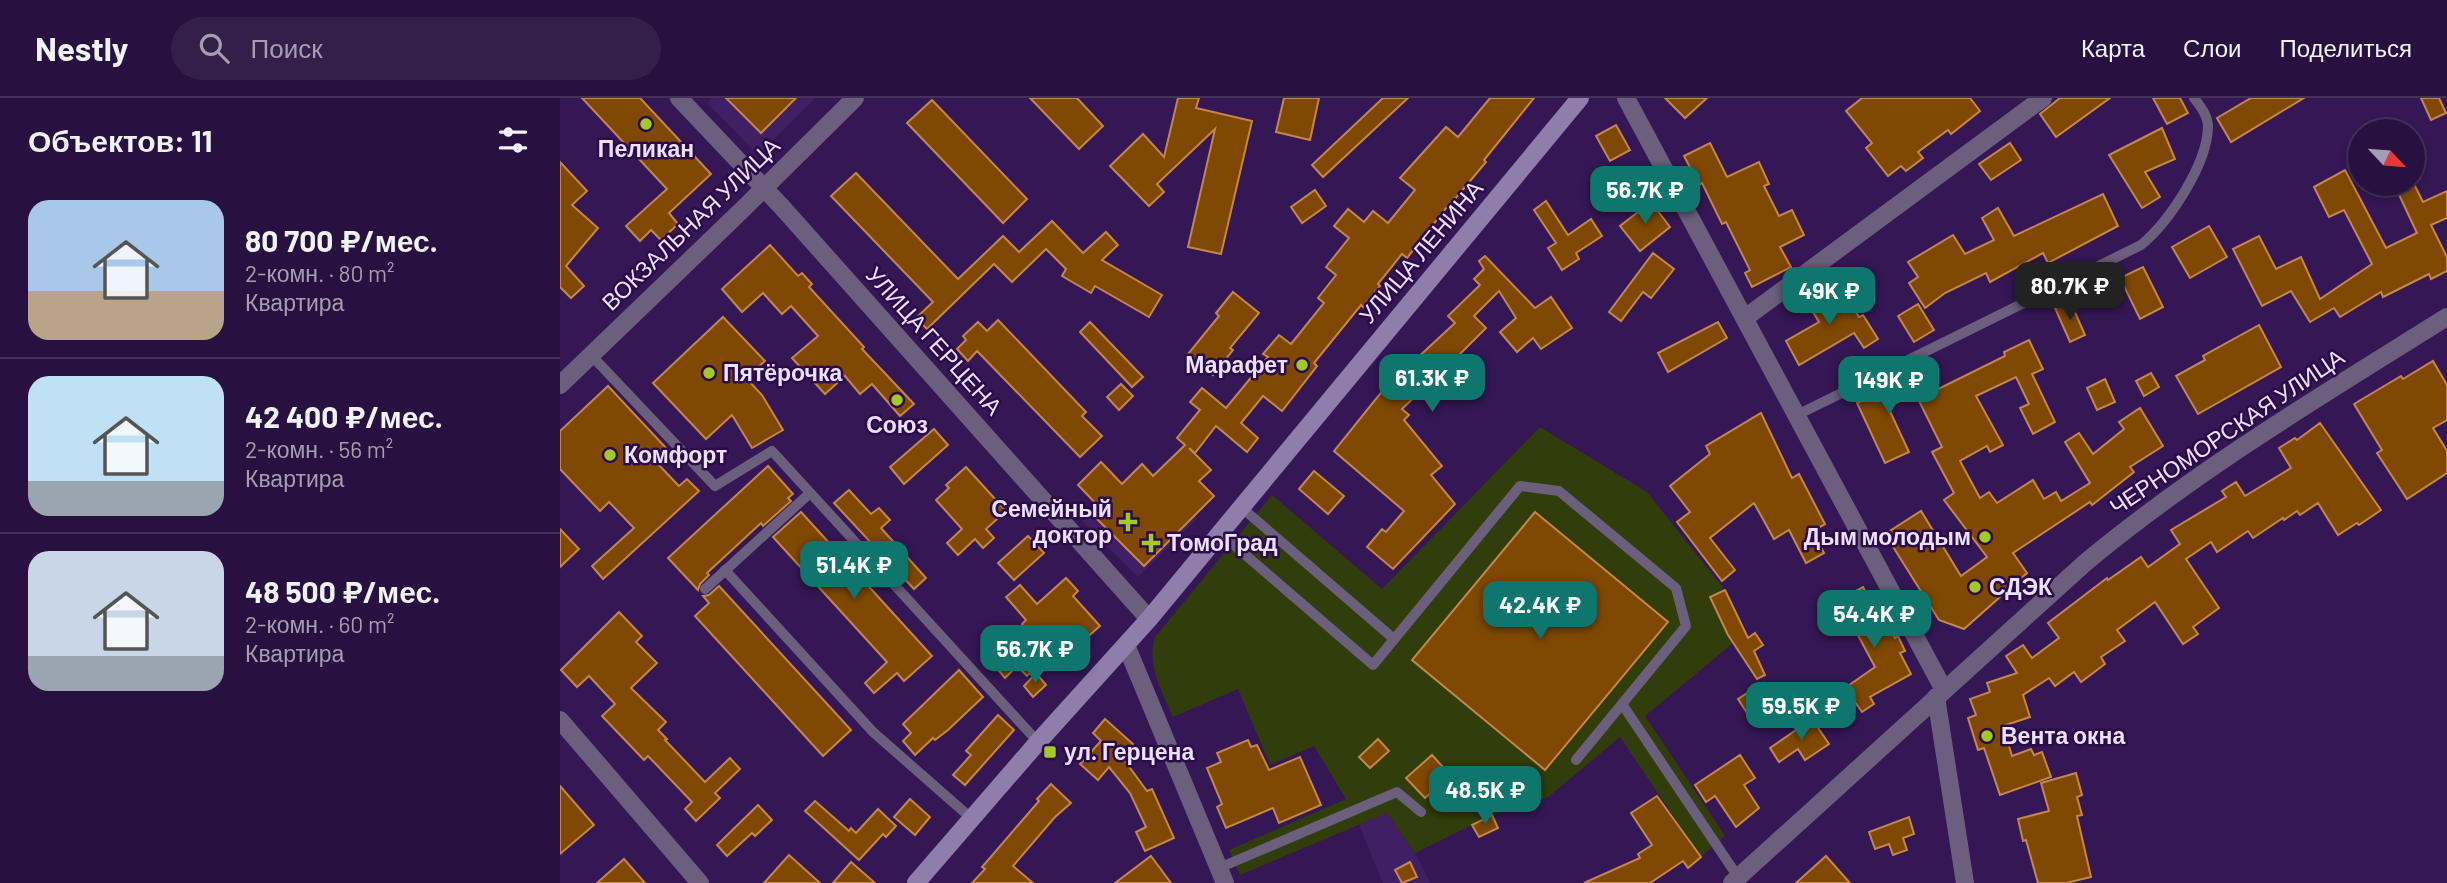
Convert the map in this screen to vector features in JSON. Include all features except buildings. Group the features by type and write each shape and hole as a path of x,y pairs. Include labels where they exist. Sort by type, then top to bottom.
{"main road":[{"name":"УЛИЦА ЛЕНИНА","path":"915,883 1149,619 1580,98"}],"street":[{"name":"УЛИЦА ГЕРЦЕНА","path":"679,98 764,188 1149,619"},
{"name":"ВОКЗАЛЬНАЯ УЛИЦА","path":"560,385 855,98"},
{"path":"1626,98 1797,415 1940,693 1965,883"},
{"path":"1745,318 2043,98"},
{"name":"ЧЕРНОМОРСКАЯ УЛИЦА","path":"1735,880 2086,562 2158,504 2224,457 2447,317"},
{"path":"1126,645 1222,875"},
{"path":"560,720 701,883"}],"lane":[{"path":"1797,415 2141,245 2169,214 2193,175 2200,158 2208,126 2206,115 2194,98"},
{"path":"591,355 715,486 772,451 1038,742"},
{"path":"1220,533 1373,664 1520,486 1559,491 1676,588 1686,626 1576,760"},
{"path":"705,589 810,493"},
{"path":"1241,508 1394,639"},
{"path":"725,570 873,732 971,818"},
{"path":"1622,704 1735,880"},
{"path":"1222,875 1397,792 1421,812"}],"shaded area":[{"path":"712,98 815,98 758,155 707,103"},
{"path":"1142,462 1198,518 1138,577 1082,521"},
{"path":"1387,812 1415,853 1430,883 1383,883 1359,825"}],"green space":[{"path":"1540,427 1647,492 1725,590 1738,618 1723,626 1732,644 1645,716 1725,836 1701,857 1620,737 1548,797 1492,815 1415,853 1387,813 1240,875 1229,850 1346,799 1314,746 1270,765 1238,689 1173,717 1154,668 1152,658 1155,637 1272,495 1382,589"}],"place":[{"name":"Пеликан","path":"646,124"},
{"name":"Марафет","path":"1302,365"},
{"name":"Пятёрочка","path":"709,373"},
{"name":"Союз","path":"897,400"},
{"name":"Комфорт","path":"610,455"},
{"name":"Семейный доктор","path":"1128,522"},
{"name":"Дым молодым","path":"1985,537"},
{"name":"ТомоГрад","path":"1151,543"},
{"name":"СДЭК","path":"1975,587"},
{"name":"Вента окна","path":"1987,736"},
{"name":"ул. Герцена","path":"1050,752"}]}
